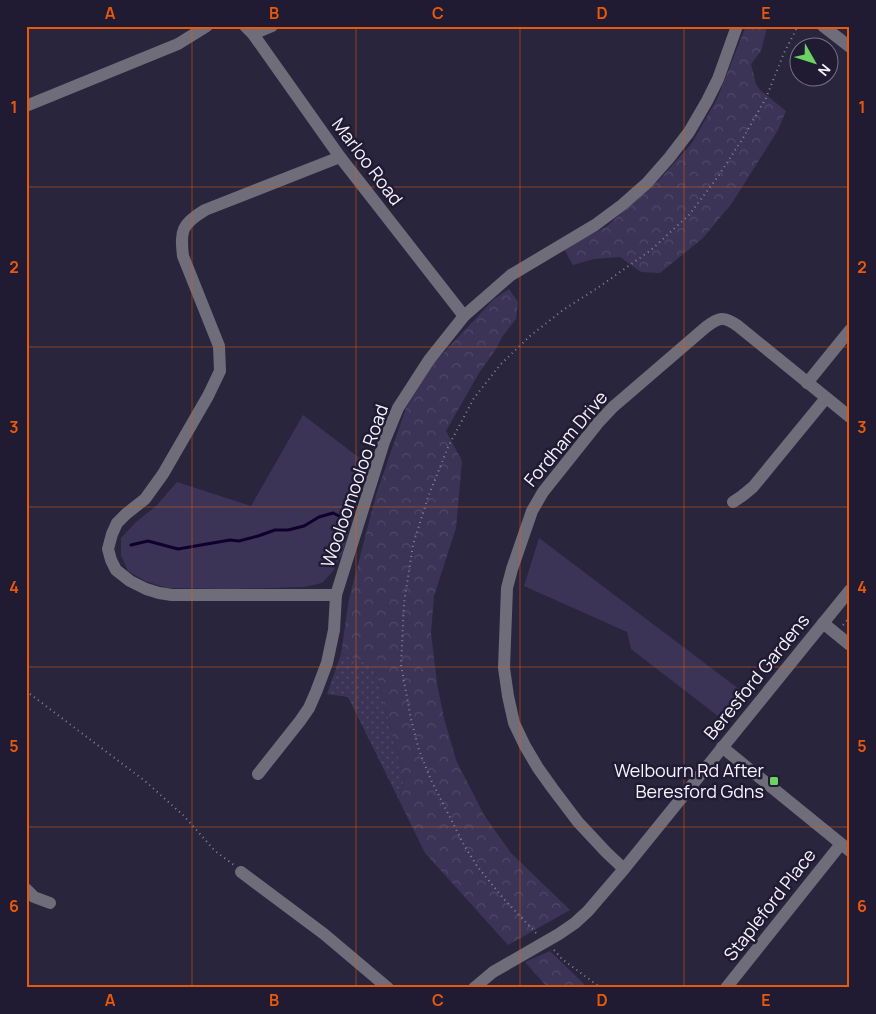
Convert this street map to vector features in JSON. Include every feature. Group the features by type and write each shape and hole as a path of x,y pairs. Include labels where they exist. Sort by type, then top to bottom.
{"street":[{"path":"26,106 178,44 207,26"},
{"path":"249,30 272,26"},
{"name":"Wooloomooloo Road","path":"258,774 300,721 309,708 316,692 327,663 334,630 336,595 382,451 398,408 429,360 464,316 511,276 594,225 622,205 647,183 689,132 707,101 718,79 737,26"},
{"path":"823,26 850,47"},
{"name":"Marloo Road","path":"249,30 340,157 464,316"},
{"path":"336,595 172,595 159,593 130,581 116,570 108,549 112,534 118,523 145,499 164,474 220,371 219,346 184,256 182,242 184,227 193,217 205,210 340,157"},
{"name":"Fordham Drive","path":"624,869 578,822 538,768 514,723 504,668 507,588 532,511 554,477 613,407 714,321 722,318 731,321 850,417"},
{"path":"807,382 850,330"},
{"path":"733,502 753,487 826,398"},
{"name":"Beresford Gardens","path":"474,988 493,972 559,934 588,911 850,590"},
{"path":"823,623 850,645"},
{"path":"722,747 845,847"},
{"name":"Stapleford Place","path":"726,988 845,847"},
{"path":"241,872 324,934 388,988"},
{"path":"26,889 34,897 50,903"}],"path":[{"path":"26,691 145,781 184,816 215,850 241,872"}],"green space":[{"path":"746,26 766,26 767,28 761,51 751,64 756,84 760,90 786,111 778,130 732,203 703,238 660,273 641,272 620,257 594,259 573,265 564,249 607,226 658,181 692,143 717,99"},
{"path":"509,289 518,302 516,319 479,373 446,431 462,461 456,528 434,596 431,633 437,683 444,718 456,760 484,815 511,853 570,910 508,945 425,853 399,800 404,779 377,676 369,664 341,654 349,599 376,495 406,408 433,364 494,299"},
{"path":"303,415 365,462 343,552 333,571 322,583 304,587 167,588 145,581 128,571 121,555 121,538 136,522 156,506 177,482 251,506"},
{"path":"539,538 739,689 751,685 723,720 631,649 627,632 524,586"},
{"path":"341,654 369,664 377,676 404,779 399,800 348,697 327,694"},
{"path":"550,951 588,988 548,988 525,962"}],"waterway":[{"path":"131,545 148,541 178,549 230,540 239,541 275,530 288,530 304,526 319,517 333,513 346,522"}],"place":[{"name":"Welbourn Rd After Beresford Gdns","path":"774,781"}]}
